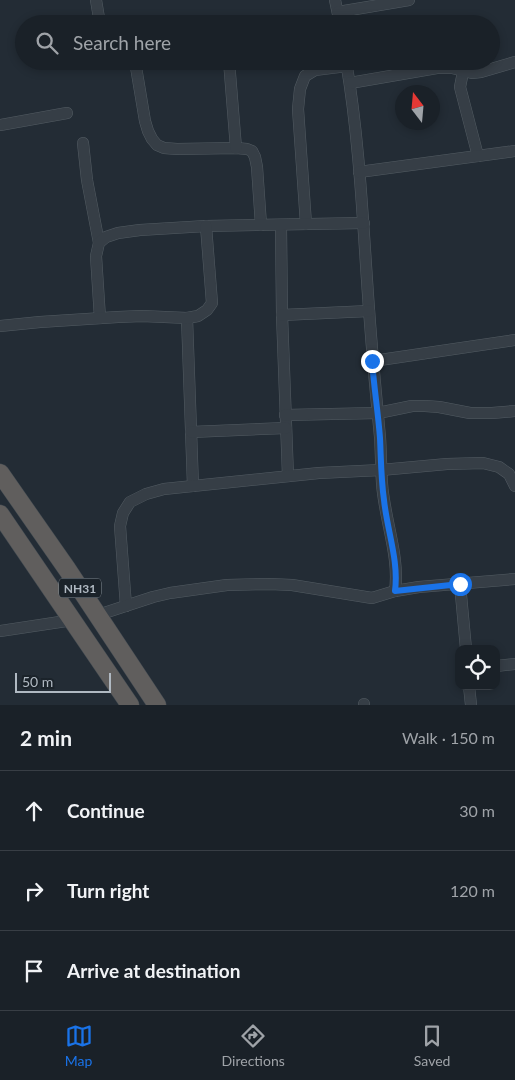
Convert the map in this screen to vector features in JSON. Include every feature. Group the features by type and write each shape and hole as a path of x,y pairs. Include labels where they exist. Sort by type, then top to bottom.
{"highway":[{"name":"NH31","path":"0,472 157,705"},
{"name":"NH31","path":"0,514 130,705"}],"street":[{"path":"96,0 98,15"},
{"path":"337,6 409,0"},
{"path":"500,66 515,62"},
{"path":"137,70 148,131 157,145 164,148 177,149 247,148 252,151 257,167 261,225"},
{"path":"230,70 236,148"},
{"path":"306,224 298,109 300,89 305,76 315,70"},
{"path":"347,70 353,99 364,223 381,470 385,513 395,570 395,591"},
{"path":"350,83 425,70"},
{"path":"458,70 472,73 488,70"},
{"path":"463,72 460,87 478,156"},
{"path":"0,125 67,113"},
{"path":"83,142 87,180 99,243 96,256 100,318"},
{"path":"359,172 515,151"},
{"path":"99,243 106,237 118,233 140,230 206,226 364,223"},
{"path":"281,225 282,315 288,476"},
{"path":"0,326 100,318 142,316 187,318 198,316 207,310 212,303 206,226"},
{"path":"282,315 369,311"},
{"path":"187,318 193,486"},
{"path":"372,361 515,340"},
{"path":"285,415 378,413 412,406 440,407 470,413 515,410"},
{"path":"191,432 286,428"},
{"path":"126,606 120,526 123,513 130,502 146,494 164,489 319,473 483,463 499,467 509,474 515,486"},
{"path":"98,615 170,593 227,585 292,585 372,598 395,591 515,579"},
{"path":"460,584 466,645"},
{"path":"0,631 73,620"},
{"path":"500,666 515,664"},
{"path":"469,690 471,705"}],"route":[{"path":"372,361 378,413 385,513 394,555 395,591 460,584"}]}
